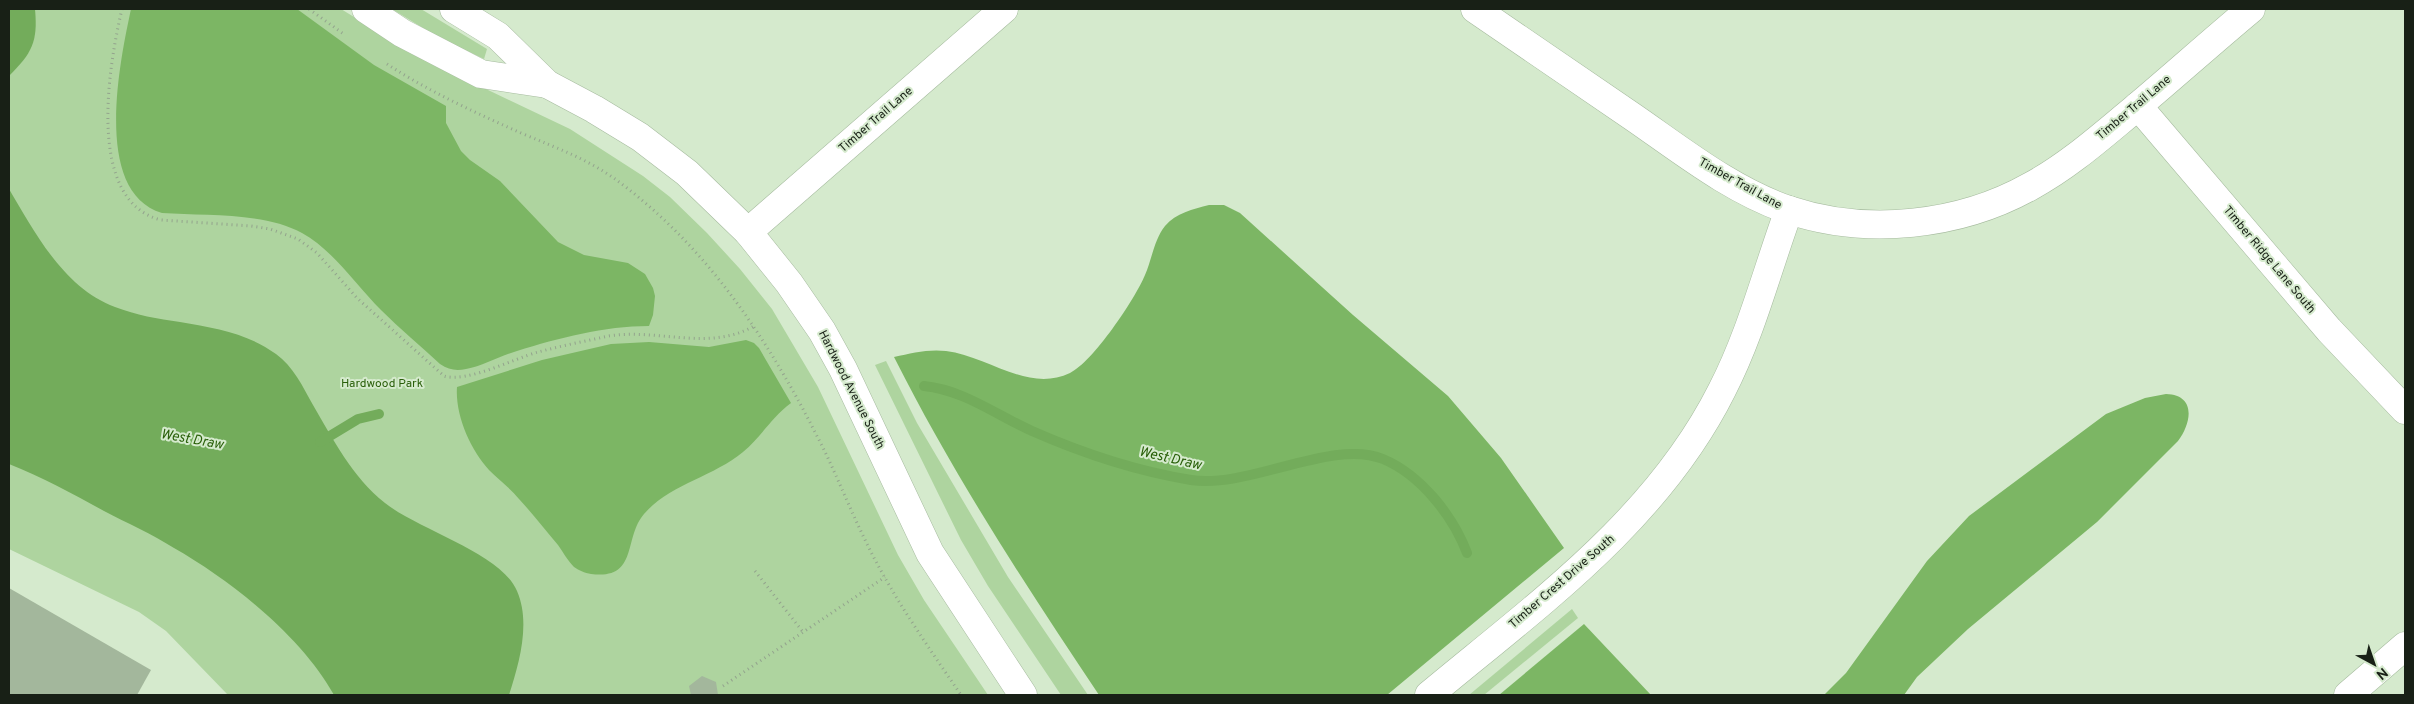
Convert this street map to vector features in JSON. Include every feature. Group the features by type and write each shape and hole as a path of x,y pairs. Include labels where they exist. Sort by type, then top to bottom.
{"street":[{"name":"Hardwood Avenue South","path":"366,9 402,33 481,74 547,84"},
{"name":"Hardwood Avenue South","path":"454,9 498,36 547,84 594,109 640,137 694,179 748,232 789,283 822,331 843,369 930,553 1023,695"},
{"name":"Timber Trail Lane","path":"748,232 1004,9"},
{"name":"Timber Trail Lane","path":"1475,9 1695,160 1736,185 1789,210 1833,220 1884,224 1923,221 1971,211 2015,194 2045,178 2085,149 2138,106 2251,9"},
{"name":"Timber Ridge Lane South","path":"2138,106 2329,330 2405,410"},
{"name":"Timber Crest Drive South","path":"1429,695 1602,550 1642,508 1672,470 1722,391 1738,354 1789,210"},
{"path":"2348,695 2405,646"}],"path":[{"path":"122,9 110,93 108,134 112,161 117,177 136,208 151,218 161,220 251,226 270,229 298,239 317,253 357,298 444,376 460,378 540,352 610,336 649,334 709,339 731,336 754,326"},
{"path":"309,9 349,37"},
{"path":"380,59 423,85 476,112 573,153 603,170 649,206 693,248 722,281 776,360 817,436 862,534 885,577 961,695"},
{"path":"754,572 802,632"},
{"path":"723,686 885,577"}],"green space":[{"name":"Hardwood Park","path":"9,9 341,9 419,57 570,129 643,176 670,197 707,233 740,269 772,309 818,387 898,555 924,600 988,695 228,695 166,631 139,612 9,549"},
{"path":"392,9 421,9 487,49 484,59 436,36"},
{"path":"886,361 917,423 1008,577 1088,695 1061,695 988,586 961,540 875,365"},
{"path":"1572,609 1578,618 1484,695 1469,695"}],"shaded area":[{"path":"131,9 297,9 374,65 446,106 446,123 461,151 470,160 500,181 558,242 584,255 628,263 645,274 655,296 653,315 649,326 615,328 582,334 517,351 472,368 450,369 440,364 396,324 334,258 302,233 287,226 252,218 162,213 140,200 126,180 119,153 116,123 121,60"},
{"path":"1209,205 1224,205 1240,213 1353,315 1448,396 1501,458 1564,548 1387,695 1099,695 1018,572 966,488 894,357 926,351 946,351 962,354 1023,376 1039,379 1054,378 1070,373 1090,356 1123,314 1140,286 1161,231 1165,226 1180,215"},
{"path":"746,340 754,343 759,348 791,403 778,414 743,452 731,461 666,495 654,504 644,514 638,524 628,555 623,564 617,571 606,574 589,574 574,567 529,510 482,462 465,431 458,409 457,387 542,360 611,344 649,342 709,347"},
{"path":"2166,394 2176,396 2187,404 2188,418 2183,434 2178,441 2097,522 1968,629 1917,677 1904,695 1824,695 1846,673 1927,561 1969,516 2106,414 2145,398"},
{"path":"1584,624 1651,695 1499,695"}],"water":[{"path":"9,9 35,9 36,20 32,46 9,76"},
{"path":"9,189 29,223 53,257 81,287 97,298 115,307 139,314 230,332 254,341 276,354 293,371 344,457 373,493 400,513 477,554 508,577 517,591 523,616 520,657 509,695 334,695 304,652 285,632 264,612 219,577 157,538 33,474 9,464"}],"building":[{"path":"9,588 151,670 137,695 9,695"},
{"path":"702,676 716,682 718,695 691,695 689,686"}],"waterway":[{"name":"West Draw","path":"924,386 953,392 1019,425 1070,447 1150,472 1191,480 1214,481 1238,478 1315,459 1340,455 1362,454 1383,459 1410,475 1434,498 1453,525 1467,553"},
{"name":"West Draw","path":"320,442 358,419 379,414"}]}
